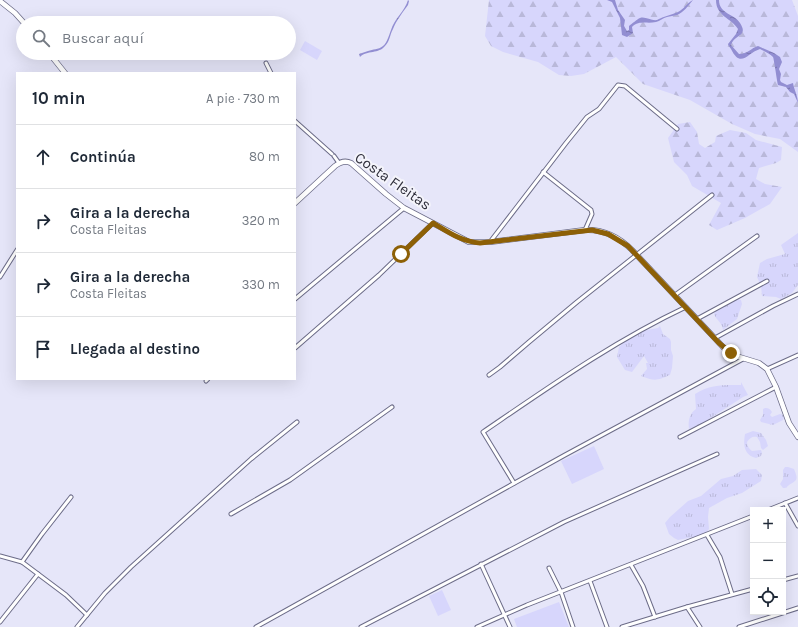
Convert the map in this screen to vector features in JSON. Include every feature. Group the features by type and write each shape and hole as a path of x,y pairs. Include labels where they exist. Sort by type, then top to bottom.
{"main road":[{"path":"0,1 18,16"},
{"path":"55,60 64,72"},
{"name":"Costa Fleitas","path":"296,202 340,163 347,161 404,208 468,242 490,242 585,230 598,230 623,242 731,353 759,363 767,369"},
{"path":"767,369 776,387 787,418 798,437"}],"street":[{"path":"266,63 270,71"},
{"path":"490,242 587,117 599,109 618,85 625,86 677,129"},
{"path":"296,121 340,163"},
{"path":"543,172 591,210 592,214 585,230"},
{"path":"489,375 571,307 712,196"},
{"path":"296,298 404,208"},
{"path":"296,347 379,275 433,223"},
{"path":"675,295 757,236"},
{"path":"0,277 16,252"},
{"path":"697,319 767,281"},
{"path":"715,338 798,294"},
{"path":"514,483 483,432 551,384 648,326 686,307"},
{"path":"767,369 798,354"},
{"path":"256,627 514,483 743,358"},
{"path":"680,437 776,387"},
{"path":"231,514 290,480 392,407"},
{"path":"77,627 105,593 131,567 251,459 297,422"},
{"path":"361,627 564,522 717,454"},
{"path":"22,562 71,497"},
{"path":"775,507 798,498"},
{"path":"785,503 798,526"},
{"path":"477,627 505,614 750,517"},
{"path":"707,534 720,557 732,594"},
{"path":"1,557 22,562 66,595 87,616"},
{"path":"481,564 510,627"},
{"path":"630,565 643,586 655,617"},
{"path":"549,568 561,592 573,627"},
{"path":"0,622 38,574"},
{"path":"786,579 798,576"},
{"path":"590,581 607,627"},
{"path":"622,627 750,590"},
{"path":"687,607 700,627"},
{"path":"739,627 798,608"}],"green space":[{"path":"489,0 792,0 798,16 798,152 780,139 755,134 732,124 690,100 643,84 616,57 584,74 571,76 559,75 538,62 503,52 491,46 485,36"},
{"path":"305,41 322,51 317,60 300,50"},
{"path":"690,122 697,132 699,144 705,148 715,142 716,136 730,130 746,133 756,140 782,147 781,160 759,168 756,179 765,184 782,187 770,204 745,218 717,230 709,225 721,203 692,186 687,175 674,162 668,138 678,124"},
{"path":"798,233 798,285 792,293 781,299 762,296 761,286 757,277 760,263 767,259 785,254 781,245"},
{"path":"731,298 741,300 742,304 737,319 723,330 714,314 721,304"},
{"path":"660,326 663,334 670,339 671,342 673,356 670,375 656,380 641,376 647,369 646,363 648,363 644,356 632,372 625,370 617,357 619,347 641,331 658,328"},
{"path":"741,382 748,395 703,423 689,429 690,418 696,409 695,394 706,388 723,385 741,385"},
{"path":"765,408 771,410 772,412 770,415 772,417 780,414 783,415 783,420 773,425 761,422 760,420 763,415 763,409"},
{"path":"753,431 761,433 768,446 763,450 757,437 752,437 749,439 747,442 748,447 752,451 761,450 761,456 756,458 749,455 744,446 745,434"},
{"path":"594,446 604,469 572,484 561,461"},
{"path":"785,467 794,469 797,477 787,488 783,488 780,484 783,479 783,470"},
{"path":"756,469 762,475 761,481 742,493 727,498 709,508 709,529 704,535 678,540 669,534 665,523 688,501 701,496 721,479 733,476 742,470"},
{"path":"442,590 451,610 438,616 429,596"},
{"path":"559,602 569,627 517,627 514,619"}],"water":[{"path":"408,0 408,5 396,23 387,44 380,50 366,53 360,57 359,54 384,45 388,39 392,26"},
{"path":"607,0 615,0 618,10 625,20 624,26 627,31 629,30 629,26 639,19 644,18 657,20 678,12 693,0 684,11 677,15 666,17 653,23 640,23 635,25 632,27 633,33 627,37 622,35 620,18 612,2"},
{"path":"716,0 719,0 724,11 738,20 743,31 731,45 739,54 745,53 758,46 780,57 782,62 779,69 781,74 780,80 787,85 793,83 798,103 794,94 786,87 778,85 772,56 760,49 741,59 735,55 728,44 738,29 718,10"}],"route":[{"path":"401,254 433,223 461,239 474,243 585,230 598,230 616,238 628,246 719,343 731,353"}]}
